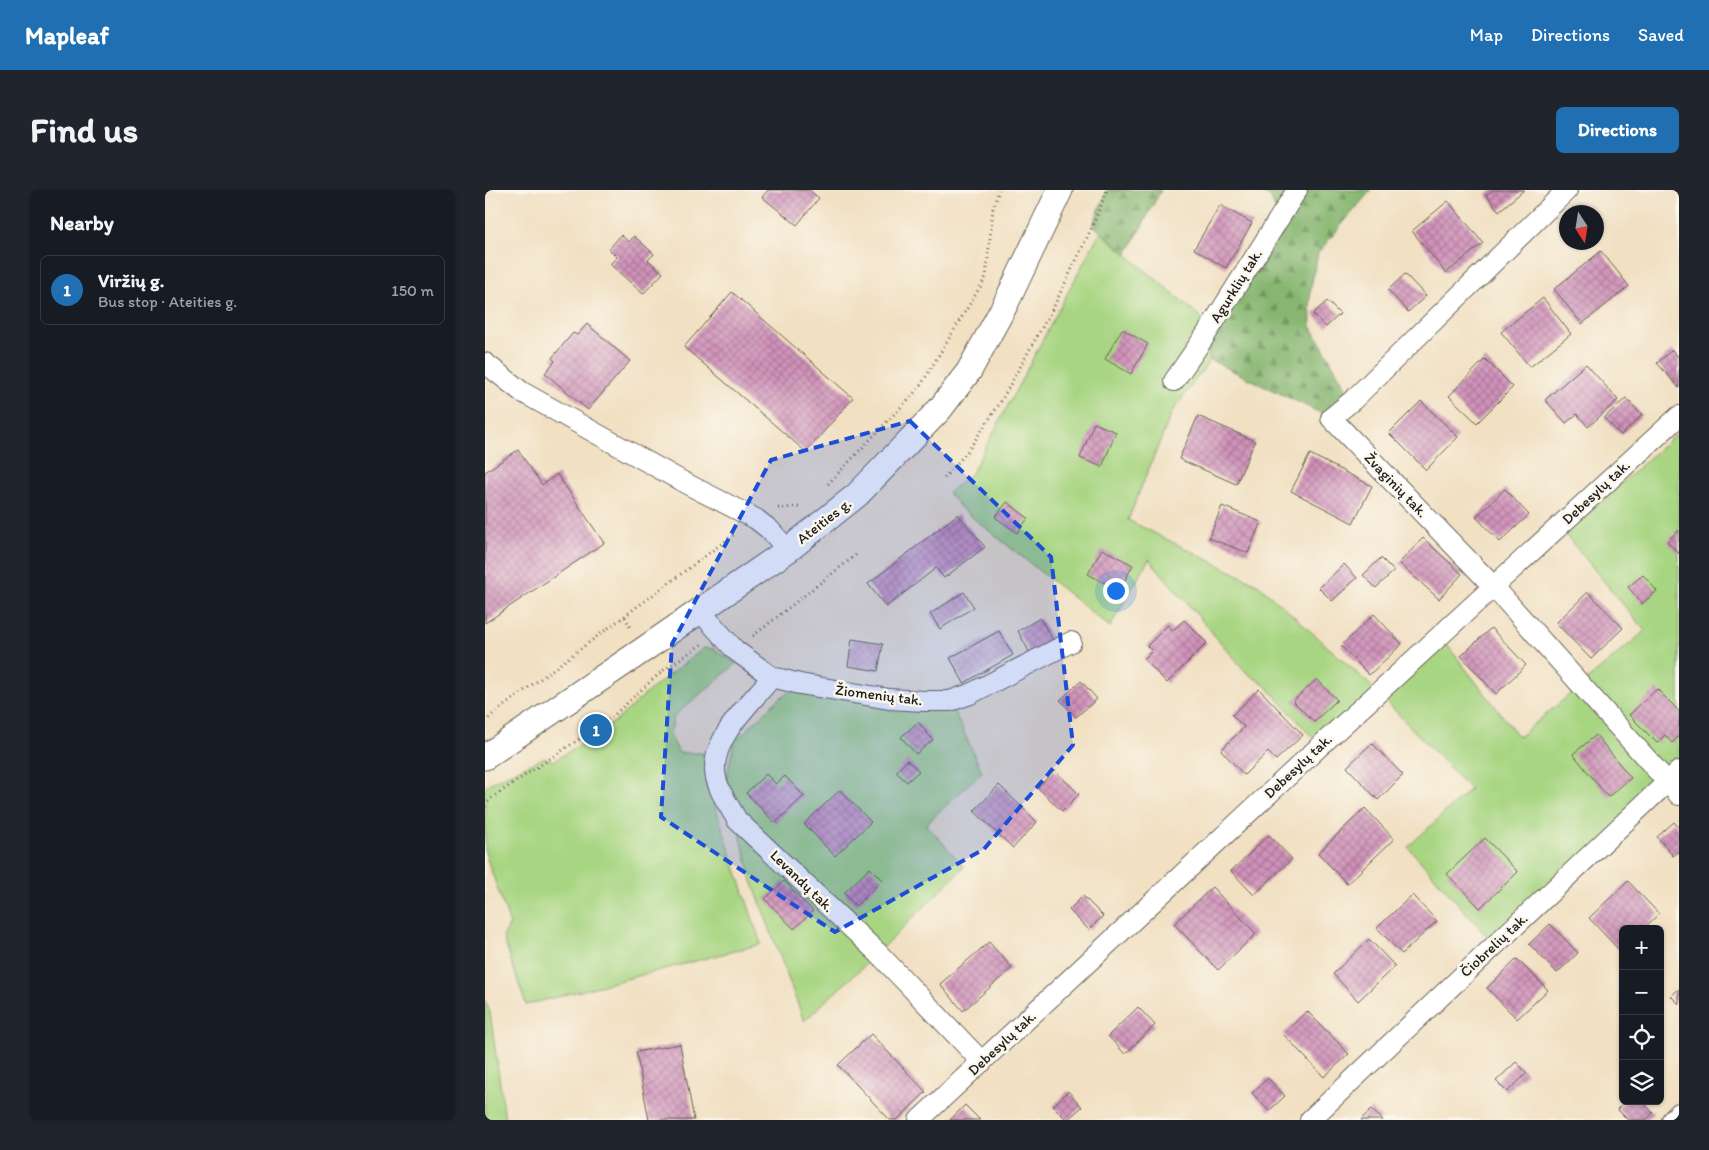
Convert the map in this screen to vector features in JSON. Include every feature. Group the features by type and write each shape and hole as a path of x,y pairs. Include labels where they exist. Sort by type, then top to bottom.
{"street":[{"name":"Ateities g.","path":"485,756 788,550 857,495 940,409 969,371 1005,305 1061,190"},
{"name":"Agurklių tak.","path":"1174,381 1205,336 1297,190"},
{"name":"Žvaginių tak.","path":"1567,190 1360,393 1331,418 1493,586 1675,783"},
{"path":"485,364 522,392 687,484 756,518 788,550"},
{"name":"Debesylų tak.","path":"919,1120 1320,746 1679,416"},
{"name":"Žiomenių tak.","path":"699,611 735,650 772,677 800,684 889,698 924,701 950,701 969,694 1071,642"},
{"name":"Levandų tak.","path":"772,677 726,733 716,755 715,772 724,797 737,820 878,953 982,1062"},
{"name":"Čiobrelių tak.","path":"1310,1120 1675,783"},
{"path":"1672,1120 1679,1113"}],"path":[{"path":"828,484 919,388 986,277 993,209 999,190"},
{"path":"944,478 967,452 1001,403 1053,306 1093,225 1107,190"},
{"path":"485,722 493,714 756,518 779,508 808,506"},
{"path":"485,806 490,799 612,717 661,672 706,641 719,646 728,655 857,554"}],"highlighted area":[{"path":"910,421 1051,557 1073,745 984,849 835,932 661,817 672,644 771,460"}],"green space":[{"path":"1107,190 1161,190 1127,254 1093,225"},
{"path":"1258,190 1371,190 1318,253 1310,292 1311,326 1353,400 1331,418 1210,360 1205,336 1279,219 1271,198"},
{"path":"1100,232 1202,318 1210,360 1172,412 1128,520 1259,585 1378,692 1440,636 1519,737 1645,631 1565,534 1675,435 1679,439 1679,771 1495,945 1408,847 1470,789 1378,693 1320,746 1267,687 1246,672 1149,559 1110,627 962,509 948,493 973,471"},
{"path":"704,648 714,649 736,664 674,716 670,735 679,753 703,753 718,815 761,944 526,1005 503,937 510,924 485,853 485,788 490,783 543,758 554,761 616,721 651,689"},
{"path":"794,689 952,707 982,772 926,824 964,867 878,953 804,1021 752,881 726,780 734,742 780,698"},
{"path":"485,1000 490,1012 505,1120 485,1120"}],"building":[{"path":"768,190 809,190 819,198 797,225 762,197"},
{"path":"1493,190 1524,190 1499,211 1486,195"},
{"path":"1448,201 1483,243 1446,273 1412,231"},
{"path":"1220,205 1252,223 1226,268 1194,249"},
{"path":"621,235 629,242 634,236 654,254 648,260 663,273 643,294 610,264 617,257 609,249"},
{"path":"1601,251 1629,286 1582,324 1554,289"},
{"path":"1405,274 1426,296 1408,312 1388,290"},
{"path":"732,292 853,398 806,452 684,347"},
{"path":"1543,298 1571,334 1530,367 1501,332"},
{"path":"1327,301 1340,314 1326,327 1313,314"},
{"path":"587,324 630,361 588,410 545,373 555,361 552,358 573,333 577,335"},
{"path":"1122,329 1148,344 1131,374 1105,359"},
{"path":"1672,350 1679,358 1679,388 1657,363"},
{"path":"1485,359 1513,387 1477,423 1449,396"},
{"path":"1586,364 1618,400 1588,427 1577,414 1566,423 1545,400"},
{"path":"1626,398 1642,415 1621,435 1604,418"},
{"path":"1421,401 1458,437 1426,470 1389,433"},
{"path":"1198,416 1255,441 1236,484 1179,459"},
{"path":"1094,423 1116,432 1102,467 1080,458"},
{"path":"518,450 542,485 557,474 604,543 485,623 485,472"},
{"path":"1310,454 1372,486 1353,523 1291,491"},
{"path":"1505,489 1529,515 1500,542 1476,517"},
{"path":"1007,502 1028,518 1017,533 995,517"},
{"path":"1222,506 1261,522 1248,553 1209,538"},
{"path":"958,514 985,547 944,578 936,568 886,607 868,584"},
{"path":"1679,530 1679,554 1667,541"},
{"path":"1423,538 1462,574 1439,599 1399,563"},
{"path":"1102,549 1133,565 1119,591 1088,574"},
{"path":"1381,558 1394,571 1376,588 1363,575"},
{"path":"1344,564 1357,578 1332,601 1319,588"},
{"path":"1643,575 1657,591 1642,604 1628,587"},
{"path":"964,592 974,607 940,629 930,614"},
{"path":"1588,592 1623,628 1591,659 1556,623"},
{"path":"1374,614 1402,644 1369,675 1341,646"},
{"path":"1040,618 1055,644 1032,657 1018,631"},
{"path":"1184,620 1207,643 1167,683 1144,659 1152,651 1147,646 1168,625 1173,630"},
{"path":"1491,628 1526,665 1496,694 1461,656"},
{"path":"999,631 1013,655 964,683 950,658"},
{"path":"852,639 883,644 878,671 848,666"},
{"path":"1317,679 1337,700 1314,722 1293,701"},
{"path":"1081,681 1097,699 1076,717 1060,700"},
{"path":"1259,689 1303,735 1276,760 1268,752 1244,775 1221,750 1244,727 1232,715"},
{"path":"1657,689 1679,711 1679,736 1672,743 1665,735 1657,743 1629,715"},
{"path":"918,722 933,740 916,754 901,737"},
{"path":"1596,735 1631,778 1608,797 1573,754"},
{"path":"1372,743 1403,775 1378,800 1347,767"},
{"path":"907,760 919,771 907,782 896,772"},
{"path":"1054,770 1079,794 1062,811 1038,788"},
{"path":"766,774 776,784 785,776 804,796 775,823 746,793"},
{"path":"999,785 1037,822 1013,848 974,811"},
{"path":"840,790 871,822 835,856 804,824"},
{"path":"1365,808 1394,839 1347,884 1318,853"},
{"path":"1674,822 1679,828 1679,851 1673,856 1657,837"},
{"path":"1269,835 1292,859 1254,895 1231,871"},
{"path":"1485,838 1518,872 1480,908 1447,874"},
{"path":"870,868 882,880 856,906 844,893"},
{"path":"784,881 813,911 794,929 765,899"},
{"path":"1628,881 1659,914 1647,925 1619,925 1619,950 1589,918"},
{"path":"1212,887 1256,934 1218,970 1174,924"},
{"path":"1412,895 1437,921 1402,954 1377,928"},
{"path":"1083,896 1103,916 1089,930 1069,910"},
{"path":"1550,924 1578,953 1557,973 1529,944"},
{"path":"1369,939 1395,966 1358,1001 1333,974"},
{"path":"989,942 1012,968 963,1011 940,984"},
{"path":"1517,959 1548,990 1517,1019 1487,988"},
{"path":"1679,989 1679,1004 1671,996"},
{"path":"1138,1007 1155,1025 1125,1054 1108,1036"},
{"path":"1307,1011 1349,1054 1324,1077 1283,1034"},
{"path":"871,1034 926,1092 897,1120 890,1120 838,1065"},
{"path":"680,1044 694,1120 649,1120 636,1052"},
{"path":"1516,1062 1527,1073 1507,1092 1496,1081"},
{"path":"1268,1078 1285,1096 1269,1111 1252,1093"},
{"path":"1068,1091 1082,1107 1067,1120 1053,1106"},
{"path":"965,1105 980,1120 950,1120"},
{"path":"1622,1105 1646,1105 1653,1113 1646,1120 1628,1120 1617,1109"},
{"path":"1371,1109 1383,1120 1361,1120"}],"place":[{"name":"Viržių g.","path":"596,730"}]}
